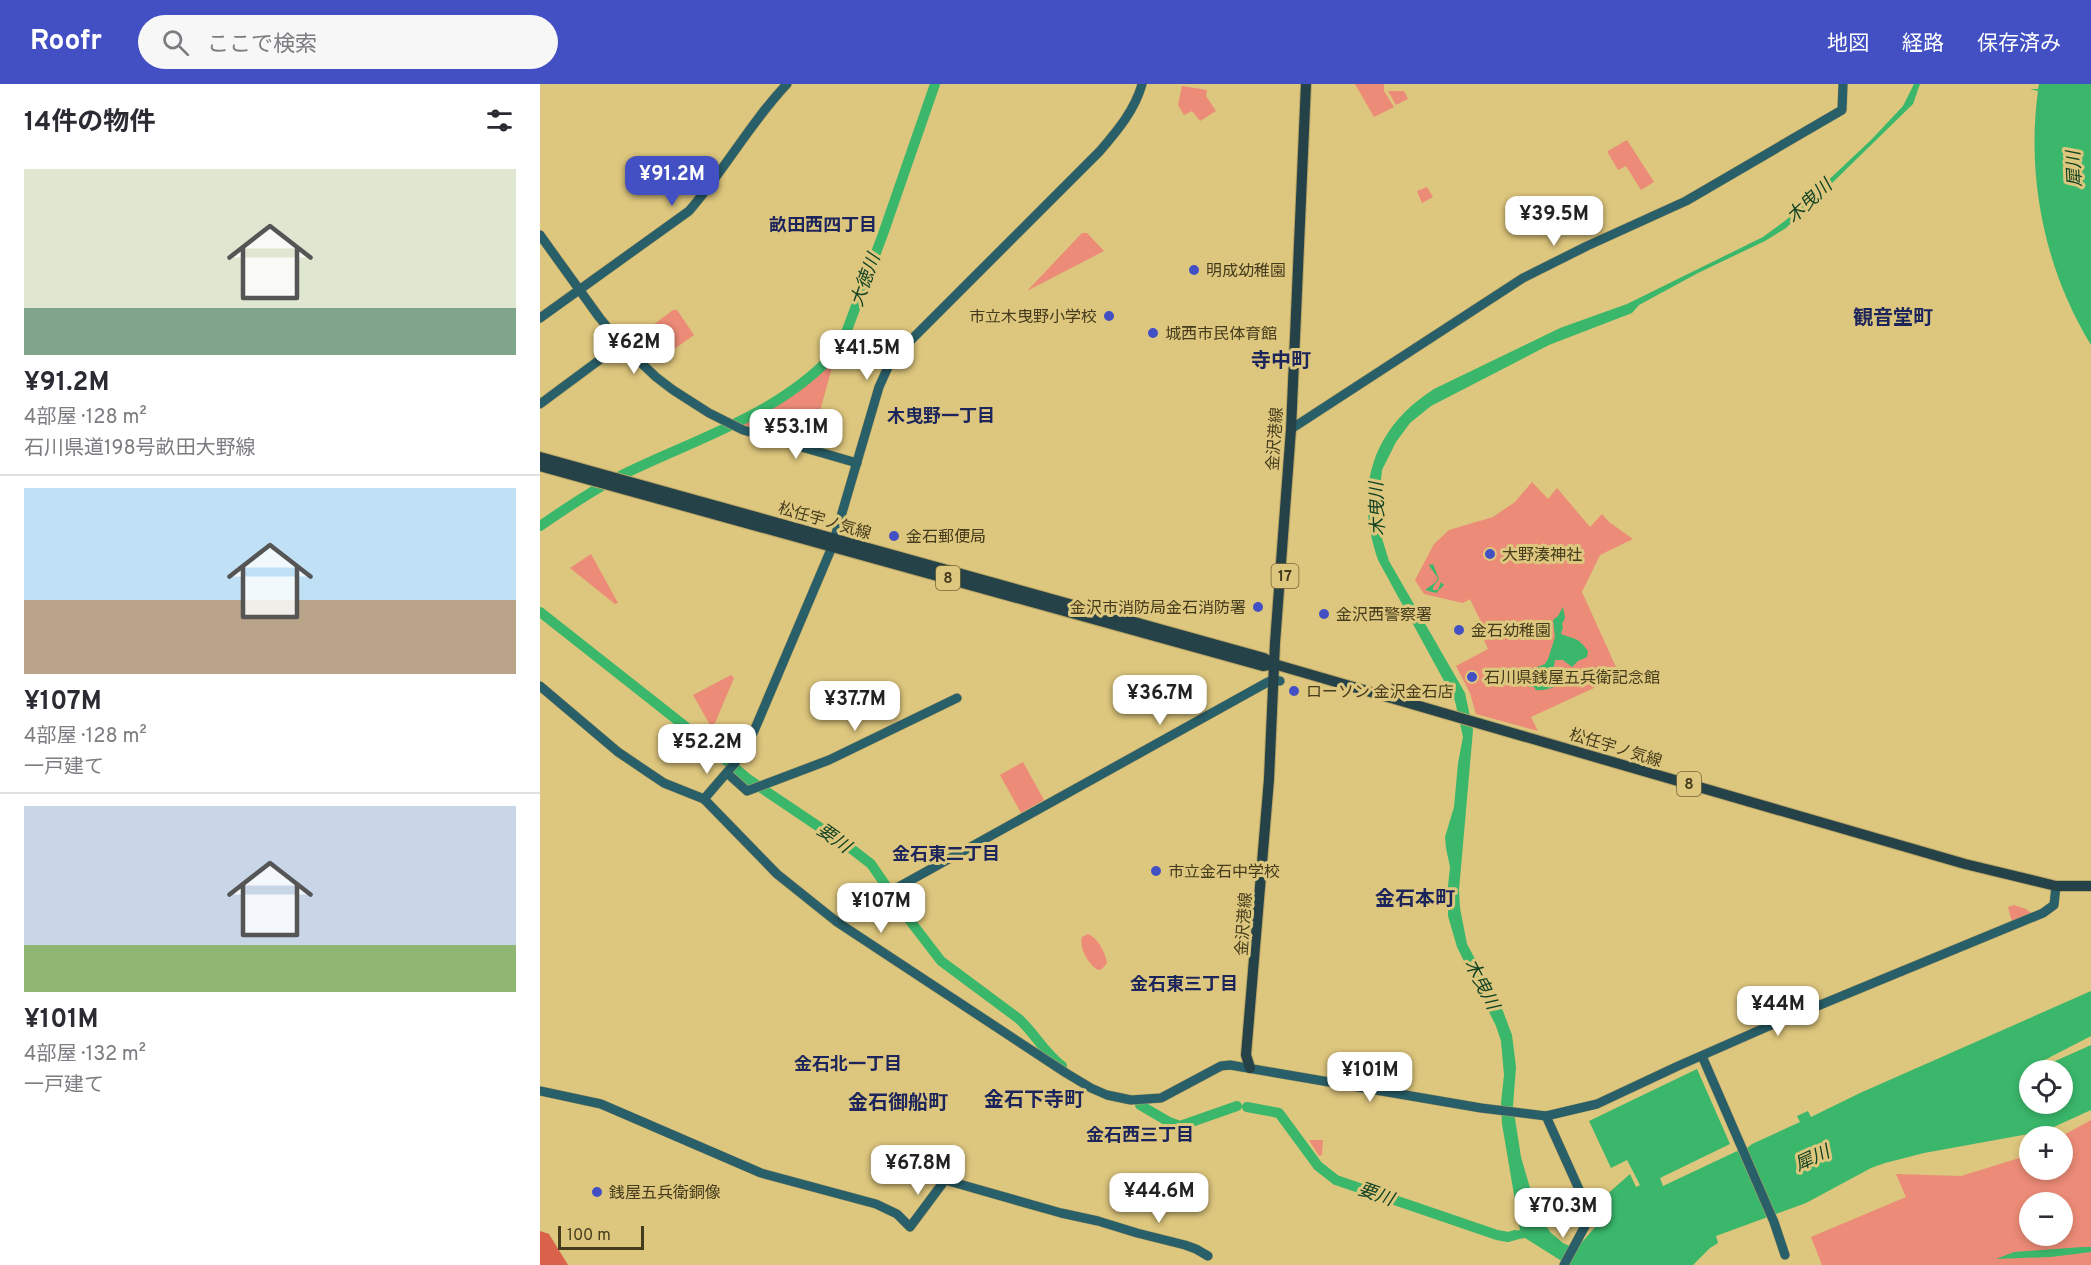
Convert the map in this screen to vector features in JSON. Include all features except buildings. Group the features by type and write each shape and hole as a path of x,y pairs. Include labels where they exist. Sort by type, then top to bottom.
{"main road":[{"name":"金沢港線","path":"1293,428 1306,84"},
{"name":"金沢港線","path":"1250,1068 1259,992 1312,84"},
{"name":"松任宇ノ気線","path":"540,457 588,475"},
{"name":"松任宇ノ気線","path":"540,465 627,485 1263,666 1278,664 1965,864 2056,886 2091,886"}],"street":[{"path":"540,318 688,211 705,193 788,84"},
{"path":"704,799 731,768 754,731 834,543 871,412 888,368 920,331 1100,151 1130,113 1142,84"},
{"path":"1293,428 1523,279 1587,246 1686,201 1842,110 1843,84"},
{"path":"540,235 621,344 673,390 743,430 857,463"},
{"path":"540,404 621,344"},
{"path":"893,890 1277,681"},
{"path":"540,686 618,752 652,776 704,799 777,874 837,922 1066,1074 1107,1095 1131,1100 1161,1098 1221,1066 1250,1068 1517,1114 1546,1116 1597,1104 1861,987 2043,913 2054,905 2056,886"},
{"path":"731,768 747,791 760,787 829,760 957,698"},
{"path":"1702,1056 1772,1219 1785,1255"},
{"path":"540,1091 601,1104 761,1173 876,1204 897,1214 910,1227 945,1180 1191,1247 1208,1256"},
{"path":"1546,1116 1587,1206 1586,1226 1564,1265"}],"shaded area":[{"path":"1355,84 1384,84 1384,91 1394,107 1374,117"},
{"path":"1182,86 1207,90 1206,96 1216,111 1200,121 1192,111 1184,115 1178,105"},
{"path":"1388,91 1404,91 1408,99 1396,105"},
{"path":"1627,140 1654,182 1641,190 1626,166 1618,170 1608,153"},
{"path":"1427,187 1433,197 1422,203 1417,191"},
{"path":"1082,233 1087,233 1104,251 1027,291"},
{"path":"673,310 677,310 694,335 670,352 653,329 653,325"},
{"path":"834,360 811,444 808,446 741,424 757,417"},
{"path":"1532,482 1548,499 1557,488 1590,527 1602,514 1609,522 1633,539 1600,555 1582,592 1620,676 1531,717 1538,731 1476,714 1470,693 1456,666 1488,649 1481,633 1483,626 1470,599 1463,603 1424,594 1415,580 1434,544 1449,530 1493,517 1515,502"},
{"path":"591,554 618,603 615,604 570,568"},
{"path":"731,675 734,678 715,723 710,725 693,695"},
{"path":"1023,762 1044,800 1021,813 1000,775"},
{"path":"2014,905 2032,914 2012,922 2008,907"},
{"path":"1088,934 1098,942 1105,954 1107,963 1102,969 1098,970 1094,967 1083,951 1082,937"},
{"path":"2091,1120 2091,1265 1822,1265 1811,1237 1906,1197 1896,1174 1961,1176 2019,1158 2019,1180 2073,1180 2073,1130"},
{"path":"1309,1140 1323,1140 1322,1155 1319,1156"},
{"path":"540,1231 549,1234 568,1265 540,1265"}],"water":[{"path":"1914,84 1920,84 1913,104 1786,228 1639,305 1632,313 1549,345 1431,406 1410,423 1396,442 1382,470 1377,522 1389,561 1465,693 1473,730 1459,890 1460,908 1467,944 1503,1011 1512,1035 1516,1067 1513,1106 1521,1157 1537,1212 1550,1232 1563,1243 1576,1249 1611,1209 1604,1197 1630,1174 1636,1187 1640,1185 1627,1160 1611,1168 1589,1121 1697,1069 1730,1144 1660,1178 1663,1186 1800,1122 1797,1116 1808,1111 1811,1117 2091,991 2091,1036 2044,1060 2019,1060 2019,1114 2073,1114 2073,1060 2058,1060 2091,1045 2091,1110 2056,1126 2019,1126 2019,1136 1924,1153 1871,1168 1806,1203 1716,1236 1718,1243 1693,1265 1568,1265 1525,1238 1507,1241 1501,1239 1506,1233 1520,1230 1502,1124 1501,1103 1504,1075 1501,1041 1496,1026 1457,947 1448,916 1450,867 1445,837 1454,807 1463,737 1455,701 1378,560 1371,534 1368,509 1373,463 1382,442 1395,423 1434,389 1560,328 1627,304 1763,237 1786,220 1871,140 1903,106"},
{"name":"犀川","path":"2039,84 2091,84 2091,345 2062,286 2043,222 2037,190 2035,157 2038,91 2030,89 2038,89"},
{"path":"1433,564 1439,579 1433,590 1438,590 1441,582 1444,585 1436,593 1425,590 1438,578 1429,565"},
{"path":"1563,607 1565,618 1561,634 1581,643 1588,651 1587,657 1572,667 1563,660 1555,660 1553,671 1561,683 1549,689 1536,690 1534,687 1529,687 1526,681 1530,670 1545,664 1548,659 1555,637 1553,620"},
{"path":"2091,1247 2091,1252 2051,1257 1996,1259 2014,1252"}],"waterway":[{"name":"大徳川","path":"540,526 615,479 741,421 768,406 795,389 841,346 935,84"},
{"name":"要川","path":"540,612 700,738 748,779 871,864 941,961 1019,1019 1062,1066"},
{"name":"要川","path":"1140,1105 1180,1126 1237,1106"},
{"name":"要川","path":"1247,1107 1279,1113 1318,1166 1336,1180 1497,1235 1508,1237 1515,1235"}],"place":[{"name":"明成幼稚園","path":"1194,270"},
{"name":"市立木曳野小学校","path":"1109,316"},
{"name":"城西市民体育館","path":"1153,333"},
{"name":"金石郵便局","path":"894,536"},
{"name":"大野湊神社","path":"1490,554"},
{"name":"金沢市消防局金石消防署","path":"1258,607"},
{"name":"金沢西警察署","path":"1324,614"},
{"name":"金石幼稚園","path":"1459,630"},
{"name":"石川県銭屋五兵衛記念館","path":"1472,677"},
{"name":"ローソン 金沢金石店","path":"1294,691"},
{"name":"市立金石中学校","path":"1156,871"},
{"name":"銭屋五兵衛銅像","path":"597,1192"}],"district":[{"name":"畝田西四丁目","path":"823,225"},
{"name":"観音堂町","path":"1893,317"},
{"name":"寺中町","path":"1281,360"},
{"name":"木曳野一丁目","path":"941,416"},
{"name":"金石東二丁目","path":"946,854"},
{"name":"金石本町","path":"1415,898"},
{"name":"金石東三丁目","path":"1184,984"},
{"name":"金石北一丁目","path":"848,1064"},
{"name":"金石下寺町","path":"1034,1099"},
{"name":"金石御船町","path":"898,1102"},
{"name":"金石西三丁目","path":"1140,1135"}],"water label":[{"name":"木曳川","path":"1809,201"},
{"name":"木曳川","path":"1377,509"},
{"name":"木曳川","path":"1482,984"}]}
